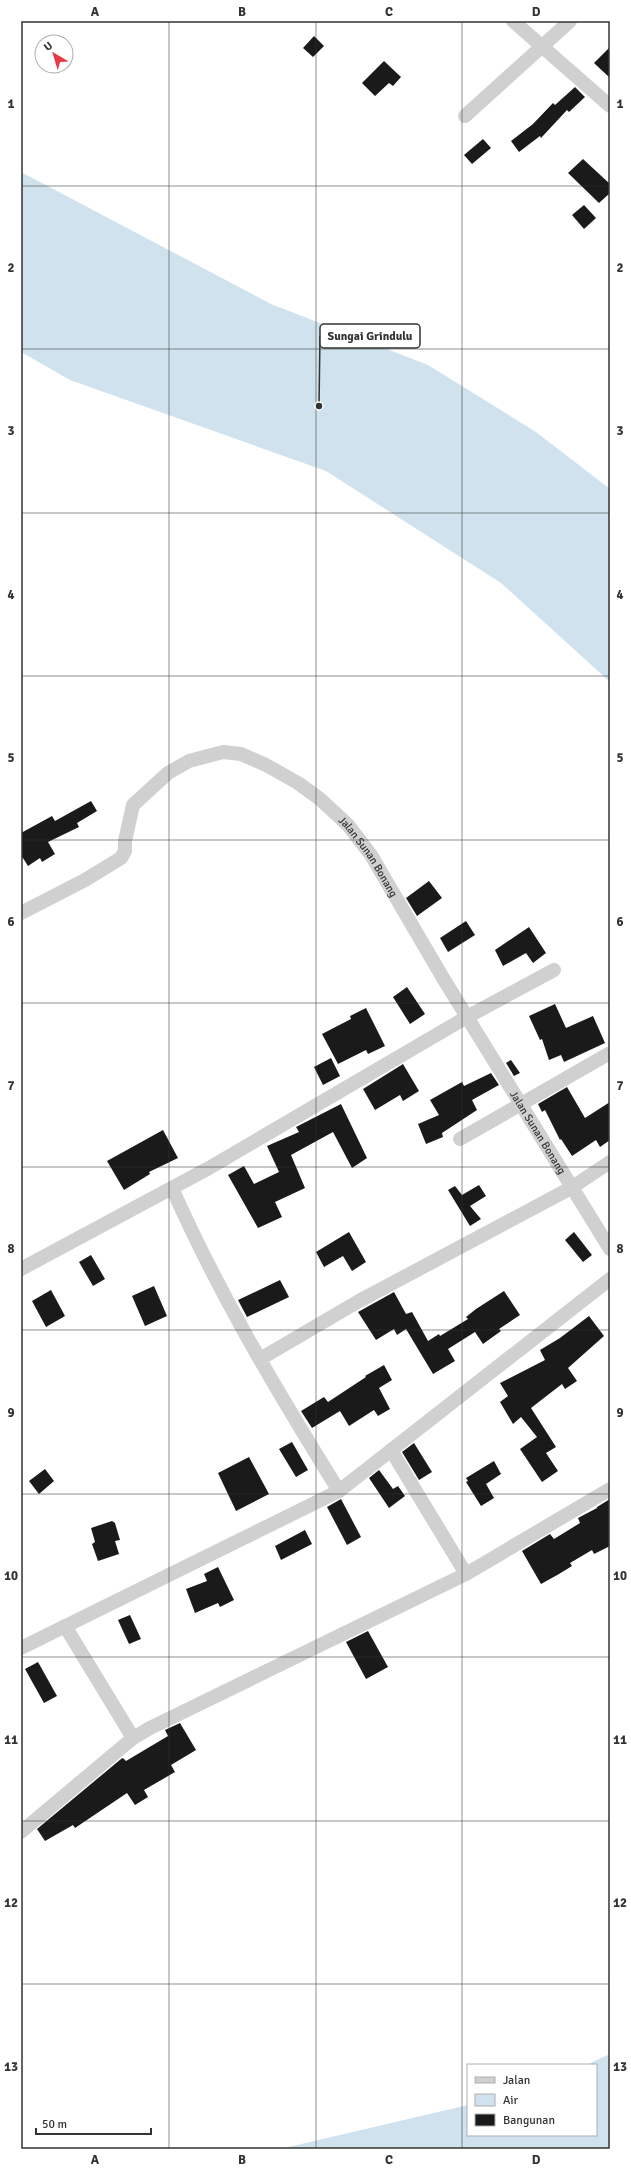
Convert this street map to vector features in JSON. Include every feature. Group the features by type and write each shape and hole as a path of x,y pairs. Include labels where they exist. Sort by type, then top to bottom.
{"street":[{"path":"513,21 610,106"},
{"path":"465,116 570,21"},
{"name":"Jalan Sunan Bonang","path":"21,913 85,880 121,858 125,851 127,829 133,805 168,773 189,761 209,754 223,752 240,754 266,765 320,799 359,837 467,1017 522,1103 571,1188 610,1249"},
{"path":"21,1269 172,1188 467,1017 554,970"},
{"path":"460,1139 610,1053"},
{"path":"260,1359 359,1301 571,1188 610,1162"},
{"path":"172,1188 219,1286 260,1359 339,1491"},
{"path":"21,1648 339,1491 610,1279"},
{"path":"391,1450 466,1574"},
{"path":"21,1832 133,1738 150,1728 466,1574 610,1490"},
{"path":"65,1626 133,1738"}],"water":[{"path":"21,172 271,304 428,365 536,432 610,489 610,682 501,583 326,471 70,380 21,352"},
{"path":"610,2054 610,2149 280,2149 467,2105 467,2136 597,2136 597,2064 588,2064"}],"building":[{"path":"314,36 324,46 313,57 303,48"},
{"path":"610,47 610,78 594,63"},
{"path":"384,61 401,77 393,86 389,83 375,96 362,83"},
{"path":"575,87 585,97 569,112 567,110 541,138 540,136 519,152 511,141 533,124 553,103 555,105"},
{"path":"483,139 491,148 472,164 464,155"},
{"path":"583,159 610,184 610,193 599,203 568,173"},
{"path":"584,205 596,218 584,229 572,215"},
{"path":"91,801 97,811 77,823 79,827 48,842 55,854 42,862 40,858 28,866 21,855 21,833 52,816 55,821"},
{"path":"429,881 442,898 417,916 406,898"},
{"path":"466,921 475,935 448,952 440,938"},
{"path":"529,927 546,953 533,963 526,953 503,966 495,950"},
{"path":"407,987 425,1014 410,1024 393,997"},
{"path":"555,1004 566,1028 593,1016 605,1043 564,1062 561,1055 549,1060 542,1039 540,1040 529,1016"},
{"path":"366,1008 385,1046 368,1054 366,1050 338,1064 322,1034 351,1019 350,1016"},
{"path":"331,1058 340,1076 323,1085 314,1067"},
{"path":"511,1060 520,1073 514,1076 506,1063"},
{"path":"403,1064 419,1091 403,1101 400,1095 375,1110 363,1089"},
{"path":"491,1073 499,1085 472,1100 477,1110 442,1133 443,1137 426,1144 418,1124 439,1115 430,1100 462,1082 464,1086"},
{"path":"567,1087 585,1118 610,1102 610,1140 600,1147 596,1140 572,1156 561,1139 560,1140 545,1110 542,1112 538,1104"},
{"path":"341,1104 367,1158 352,1168 333,1132 291,1155 305,1188 275,1202 282,1217 258,1228 228,1175 244,1166 254,1184 279,1172 267,1146 299,1132 296,1127"},
{"path":"163,1130 178,1158 149,1172 150,1174 124,1190 107,1161"},
{"path":"479,1185 486,1196 470,1206 481,1219 470,1226 448,1190 455,1186 462,1195"},
{"path":"349,1232 366,1262 352,1271 343,1256 324,1267 316,1252"},
{"path":"574,1232 592,1255 583,1262 565,1240"},
{"path":"91,1255 105,1279 93,1286 79,1262"},
{"path":"280,1280 289,1297 247,1317 238,1300"},
{"path":"154,1286 167,1316 145,1326 132,1296"},
{"path":"51,1290 65,1316 46,1327 32,1301"},
{"path":"504,1291 520,1315 499,1329 501,1331 483,1344 475,1332 448,1349 455,1361 433,1374 406,1329 397,1335 394,1329 376,1340 358,1312 394,1292 406,1314 412,1312 428,1341 439,1334 440,1336 468,1319 466,1317 476,1309"},
{"path":"589,1316 604,1336 568,1368 577,1381 565,1389 562,1384 531,1408 556,1447 546,1453 558,1471 542,1482 520,1449 537,1437 521,1417 513,1424 500,1402 508,1396 500,1383 545,1360 540,1350 560,1338"},
{"path":"384,1365 392,1380 379,1388 390,1409 378,1416 374,1410 349,1426 340,1411 312,1428 301,1411 324,1397 328,1402 366,1377 365,1376"},
{"path":"292,1442 308,1470 296,1477 279,1449"},
{"path":"414,1443 432,1472 419,1480 402,1452"},
{"path":"249,1457 269,1494 236,1511 218,1473"},
{"path":"494,1461 501,1474 486,1484 494,1498 481,1506 466,1482 468,1481 466,1478"},
{"path":"45,1469 54,1481 39,1494 29,1481"},
{"path":"379,1470 393,1489 398,1486 405,1496 389,1508 369,1478"},
{"path":"341,1499 361,1537 347,1545 327,1507"},
{"path":"610,1499 610,1546 594,1554 592,1550 570,1563 572,1566 541,1584 522,1551 550,1534 554,1539 580,1523 578,1518"},
{"path":"112,1521 115,1523 120,1540 115,1541 119,1554 98,1561 92,1544 95,1542 91,1528"},
{"path":"305,1530 312,1544 281,1560 275,1546"},
{"path":"218,1567 234,1600 220,1607 218,1603 195,1613 186,1589 207,1581 204,1574"},
{"path":"130,1615 141,1639 129,1644 118,1620"},
{"path":"368,1631 388,1667 366,1679 346,1642"},
{"path":"38,1662 57,1696 44,1703 25,1669"},
{"path":"180,1723 196,1750 171,1765 175,1772 144,1790 148,1797 135,1805 127,1793 75,1828 73,1825 45,1841 37,1829 121,1759 123,1758 126,1761 168,1736 165,1730"}],"place":[{"name":"Sungai Grindulu","path":"319,406"}]}
